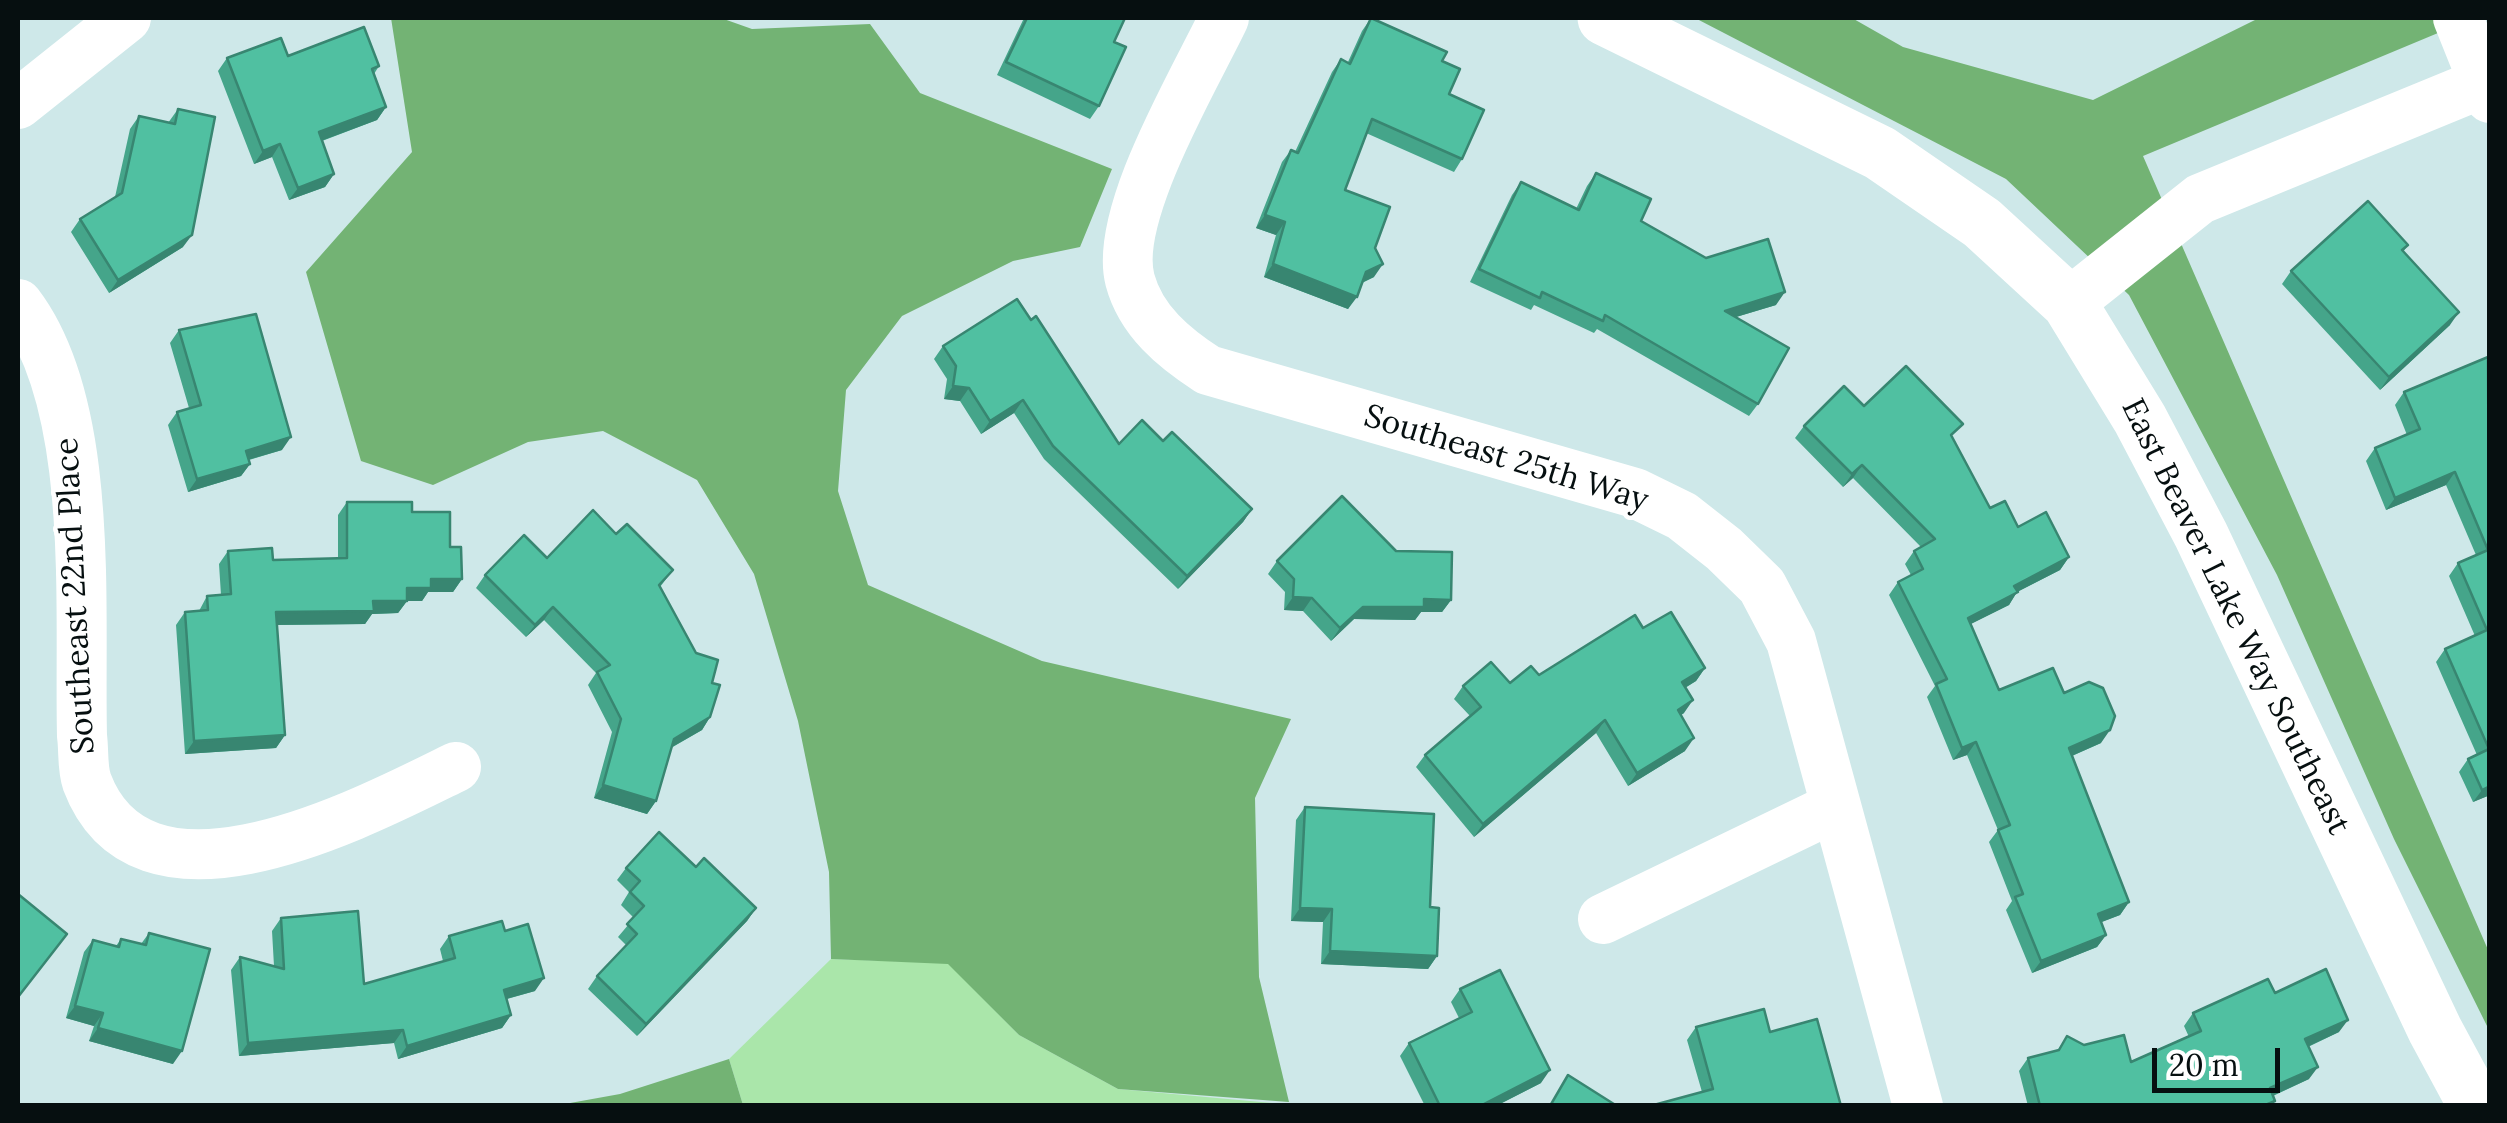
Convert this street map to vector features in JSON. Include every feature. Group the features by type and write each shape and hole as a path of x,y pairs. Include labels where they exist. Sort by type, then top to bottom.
{"street":[{"path":"18,104 126,18"},
{"name":"Southeast 25th Way","path":"1224,18 1139,196 1128,237 1130,279 1147,316 1173,347 1208,370 1635,494 1682,516 1762,586 1784,627 1918,1106"},
{"name":"East Beaver Lake Way Southeast","path":"1605,18 1880,153 1982,223 2070,303 2140,419 2201,535 2435,1030 2476,1106"},
{"path":"2070,303 2200,199 2487,86 2458,18"},
{"name":"Southeast 22nd Place","path":"18,304 29,318 59,387 74,453 86,780 109,819 136,841 195,857 315,832 456,767"},
{"path":"1602,919 1835,807"}],"green space":[{"path":"391,18 721,18 752,29 870,24 920,93 1112,169 1080,247 1013,261 902,316 846,390 838,491 868,585 1042,661 1291,719 1255,798 1259,977 1289,1102 1118,1089 1019,1035 948,964 831,959 829,872 798,721 754,574 697,480 603,431 528,442 433,485 361,461 306,272 412,152"},
{"path":"1695,18 1852,18 1903,47 2093,100 2259,18 2474,18 2143,156 2489,952 2489,1030 2394,839 2277,575 2129,295 2006,179"},
{"path":"831,959 948,963 1019,1035 1118,1089 1294,1105 743,1105 729,1059"},
{"path":"729,1059 743,1105 559,1105 620,1094"}],"building":[{"path":"1027,18 1125,18 1114,42 1126,47 1099,106 1006,62"},
{"path":"1371,18 1447,52 1442,61 1460,69 1449,94 1484,110 1462,159 1372,119 1345,190 1390,207 1375,248 1383,264 1366,272 1357,297 1273,264 1285,222 1265,215 1291,150 1298,153 1341,59 1350,64"},
{"path":"364,27 379,66 372,69 386,107 319,132 334,174 298,188 280,144 263,151 227,58 281,38 288,56"},
{"path":"178,109 215,117 192,235 118,280 80,219 122,193 139,116 175,124"},
{"path":"1596,173 1651,199 1641,221 1706,258 1768,239 1785,292 1725,311 1789,348 1758,404 1605,315 1603,321 1542,292 1540,298 1479,269 1521,182 1579,210"},
{"path":"2368,201 2408,245 2402,250 2459,312 2389,377 2291,271"},
{"path":"1017,299 1031,320 1036,316 1119,444 1142,420 1163,441 1172,432 1252,509 1187,576 1053,446 1023,400 990,421 969,388 953,386 956,366 943,346"},
{"path":"256,314 291,437 246,451 250,464 197,479 177,412 201,405 179,330"},
{"path":"2488,357 2490,786 2482,790 2468,759 2489,749 2445,649 2487,630 2458,563 2488,550 2455,472 2395,498 2375,448 2420,429 2404,392"},
{"path":"1906,366 1963,424 1951,435 1990,508 2005,501 2018,527 2046,512 2069,557 2014,586 2018,592 1968,618 1999,690 2053,668 2064,693 2089,682 2103,688 2115,716 2110,730 2069,748 2129,902 2098,914 2106,935 2041,961 2015,897 2023,894 1998,830 2010,825 1976,742 1962,748 1936,684 1947,679 1898,582 1923,569 1914,551 1935,539 1862,465 1852,474 1804,426 1844,386 1864,406"},
{"path":"1342,496 1396,551 1452,552 1451,600 1424,599 1424,607 1363,607 1340,628 1312,598 1293,597 1294,579 1277,561"},
{"path":"347,502 412,502 412,512 450,512 450,547 461,547 462,579 431,579 431,588 407,588 407,601 373,601 374,611 276,612 285,735 194,741 185,612 208,610 207,596 231,594 228,551 272,548 273,560 347,558"},
{"path":"593,510 616,534 627,524 673,570 659,585 696,653 718,660 712,683 720,685 710,717 674,739 656,801 603,785 621,719 597,672 610,665 553,607 535,625 485,575 524,535 547,558"},
{"path":"1671,612 1705,668 1682,682 1693,700 1678,710 1694,738 1637,773 1605,720 1483,824 1425,755 1481,707 1463,686 1491,662 1510,683 1531,666 1539,675 1635,615 1643,628"},
{"path":"1305,807 1434,814 1430,907 1439,908 1437,956 1330,951 1332,909 1300,908"},
{"path":"659,832 696,867 704,858 756,908 646,1024 597,976 637,934 627,924 644,906 630,892 640,881 626,868"},
{"path":"18,894 67,934 18,997"},
{"path":"358,911 364,984 455,958 449,936 502,921 505,931 528,924 544,978 504,990 511,1015 407,1046 403,1030 248,1043 240,957 284,969 281,918"},
{"path":"149,933 210,949 182,1051 98,1028 103,1013 75,1006 93,940 119,947 121,939 146,945"},
{"path":"2326,969 2348,1020 2305,1039 2318,1067 2270,1088 2275,1101 2263,1106 2040,1106 2028,1058 2059,1050 2067,1036 2084,1045 2124,1035 2131,1062 2201,1031 2193,1013 2268,979 2275,993"},
{"path":"1500,970 1550,1070 1480,1106 1440,1106 1409,1043 1472,1012 1460,989"},
{"path":"1764,1009 1770,1032 1817,1019 1841,1106 1650,1106 1713,1089 1696,1027"},
{"path":"1568,1075 1617,1106 1550,1106"}]}
